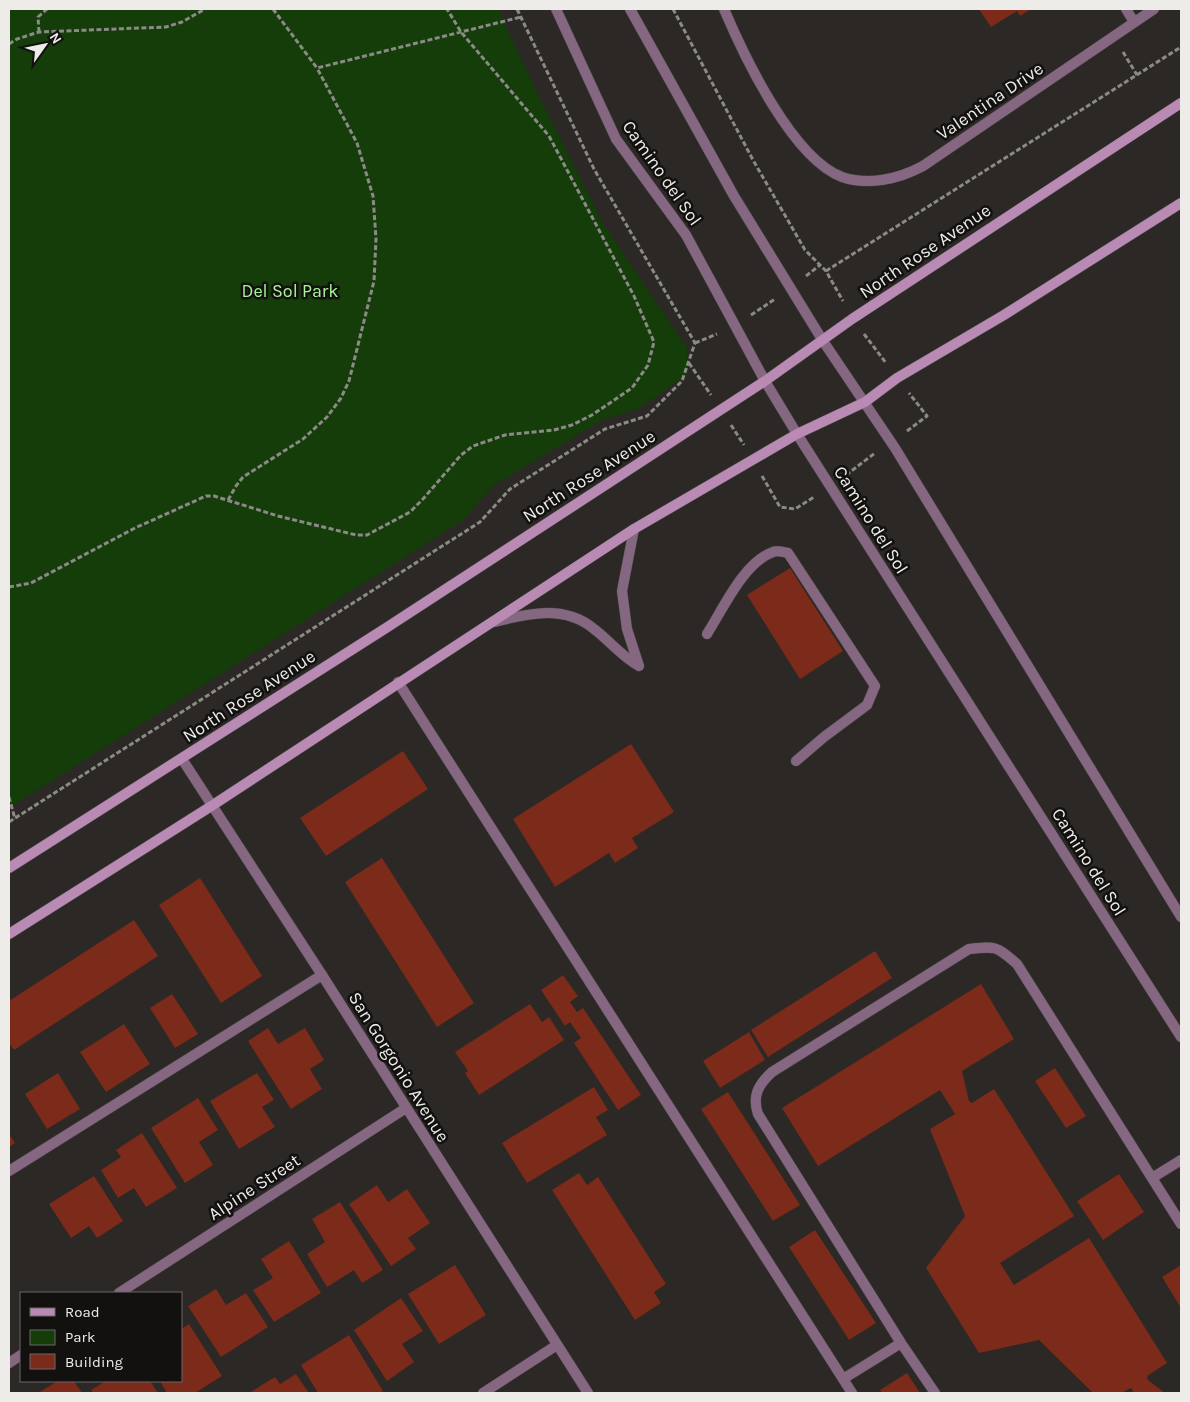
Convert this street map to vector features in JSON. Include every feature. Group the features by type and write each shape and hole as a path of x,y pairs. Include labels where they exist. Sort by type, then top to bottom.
{"main road":[{"name":"North Rose Avenue","path":"9,868 182,759 721,410 823,341 852,319 1181,103"},
{"path":"9,934 212,805 634,528 797,434 865,402 897,378 1004,315 1181,203"}],"street":[{"name":"Camino del Sol","path":"556,9 616,139 686,235 765,381 797,434 1181,1037"},
{"path":"630,9 734,196 790,290 895,448 1181,917"},
{"name":"Valentina Drive","path":"724,9 742,50 773,105 802,147 831,171 843,177 868,181 894,178 912,172 1154,9"},
{"path":"1126,9 1134,22"},
{"path":"487,624 522,615 547,612 579,619 594,628 626,659 639,666 627,629 622,591 634,528"},
{"path":"708,634 740,580 760,558 775,551 788,553 874,686 868,705 824,736 796,761"},
{"path":"398,682 852,1393"},
{"name":"San Gorgonio Avenue","path":"182,759 588,1393"},
{"path":"935,1393 758,1114 754,1103 756,1094 763,1080 772,1072 968,949 999,948 1017,964 1181,1224"},
{"path":"9,1172 322,975"},
{"name":"Alpine Street","path":"121,1292 406,1108"},
{"path":"1152,1178 1181,1160"},
{"path":"844,1379 901,1342"},
{"path":"483,1393 557,1345"},
{"path":"9,1363 20,1357"}],"path":[{"path":"39,32 38,17 47,9"},
{"path":"9,44 17,39 39,32 166,27 182,22 205,9"},
{"path":"228,500 243,477 302,440 327,418 341,398 349,381 374,281 376,239 373,196 357,142 317,68 272,9"},
{"path":"9,587 31,583 135,528 206,496 214,496 278,516 356,535 367,535 410,512 423,500 461,455 473,446 505,435 554,430 572,425 592,415 632,388 648,365 654,342 634,296 549,136 461,32 447,9"},
{"path":"9,822 480,522 510,489 605,429 647,416 682,381 695,343 594,169 518,9"},
{"path":"673,9 753,160 800,242 805,250 826,271 1181,47"},
{"path":"317,68 521,17"},
{"path":"1114,36 1137,75"},
{"path":"695,343 735,326 790,290 820,265"},
{"path":"689,363 754,460 780,507 795,509"},
{"path":"9,797 15,819"}],"green space":[{"name":"Del Sol Park","path":"9,9 498,9 537,93 603,223 687,348 688,374 638,409 602,420 493,486 462,521 9,808"}],"building":[{"path":"979,9 1031,9 1020,16 1017,11 991,27"},
{"path":"790,568 843,651 800,679 747,595"},
{"path":"631,744 674,812 632,838 638,848 615,863 609,853 555,887 513,819"},
{"path":"403,751 428,789 326,856 300,818"},
{"path":"382,858 474,1003 437,1027 345,882"},
{"path":"200,878 262,976 221,1003 159,905"},
{"path":"134,920 158,956 14,1050 9,1043 9,1001"},
{"path":"875,951 892,978 768,1057 751,1030"},
{"path":"563,975 578,996 570,1002 577,1012 583,1008 641,1095 618,1110 574,1043 581,1038 570,1022 565,1026 541,990"},
{"path":"981,984 1014,1039 962,1071 969,1101 972,1103 994,1089 1074,1216 1000,1263 1014,1285 1089,1238 1167,1363 1147,1376 1148,1380 1165,1393 1134,1393 1131,1388 1121,1393 1093,1393 1039,1340 979,1353 926,1268 965,1216 930,1129 955,1114 940,1090 818,1166 782,1108"},
{"path":"172,994 198,1034 175,1048 150,1008"},
{"path":"530,1004 542,1022 549,1017 564,1040 479,1095 465,1073 468,1071 455,1052"},
{"path":"124,1024 150,1064 106,1092 80,1052"},
{"path":"268,1028 278,1044 305,1028 324,1060 310,1069 322,1089 291,1109 248,1041"},
{"path":"749,1032 765,1060 720,1088 703,1061"},
{"path":"1055,1068 1086,1116 1066,1128 1035,1081"},
{"path":"58,1073 80,1109 47,1129 25,1094"},
{"path":"257,1073 274,1100 262,1107 275,1127 239,1149 210,1101"},
{"path":"594,1087 608,1110 596,1117 607,1135 527,1183 502,1143"},
{"path":"728,1092 800,1205 773,1221 701,1109"},
{"path":"198,1098 218,1130 199,1142 213,1165 185,1183 151,1128"},
{"path":"142,1133 177,1188 146,1207 134,1188 118,1198 101,1170 121,1157 116,1150"},
{"path":"9,1134 15,1143 9,1147"},
{"path":"579,1173 587,1185 598,1177 666,1284 654,1292 661,1303 635,1320 552,1190"},
{"path":"1119,1174 1144,1212 1103,1240 1077,1201"},
{"path":"94,1176 123,1221 97,1238 89,1226 71,1238 49,1204"},
{"path":"377,1185 388,1202 407,1189 430,1223 408,1238 416,1249 391,1266 349,1204"},
{"path":"340,1202 383,1270 362,1283 354,1270 327,1287 307,1254 325,1242 312,1219"},
{"path":"815,1230 876,1323 849,1340 789,1247"},
{"path":"289,1241 321,1293 274,1322 253,1290 273,1278 261,1259"},
{"path":"455,1265 486,1315 439,1344 408,1294"},
{"path":"1181,1265 1181,1308 1162,1277"},
{"path":"216,1289 226,1305 246,1293 268,1327 221,1357 188,1306"},
{"path":"401,1298 423,1331 402,1344 414,1362 387,1381 354,1330"},
{"path":"189,1324 222,1376 195,1393 167,1393 161,1382 182,1382 182,1328"},
{"path":"349,1335 383,1391 379,1393 318,1393 301,1365"},
{"path":"907,1373 920,1393 882,1393 880,1390"},
{"path":"296,1374 309,1393 249,1393 275,1377 280,1384"},
{"path":"56,1382 75,1382 82,1393 38,1393"},
{"path":"104,1382 151,1382 158,1393 93,1393 91,1390"}]}
